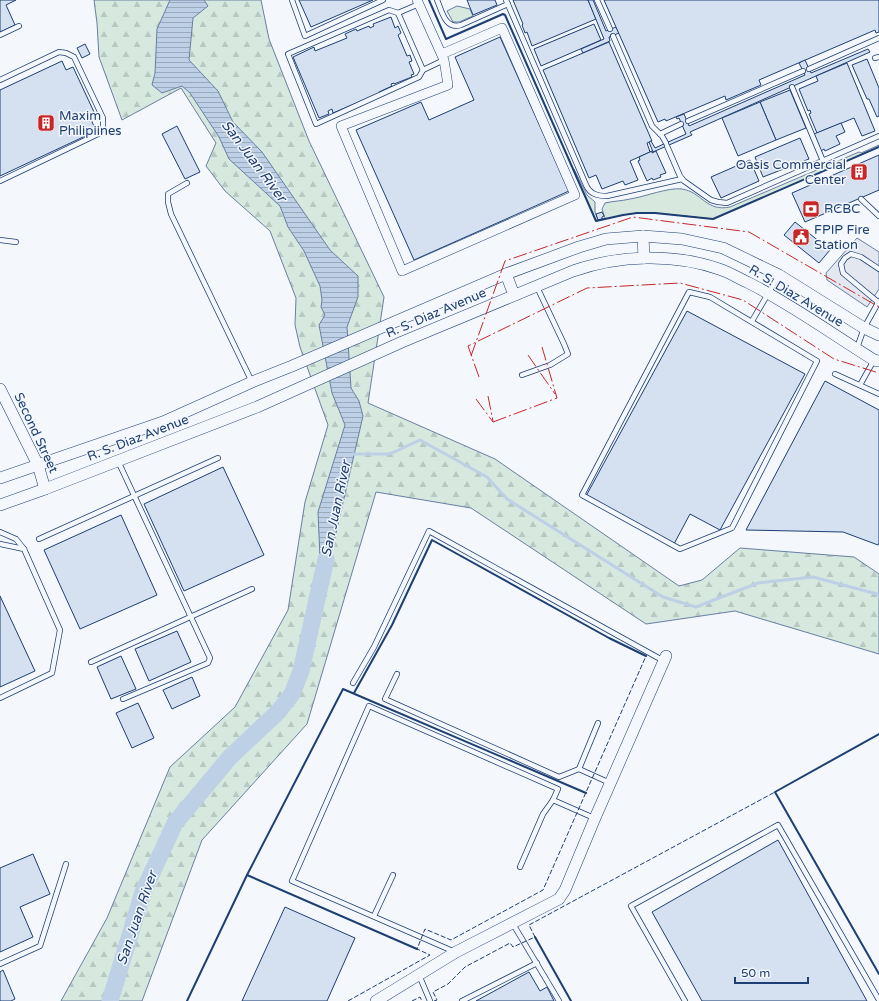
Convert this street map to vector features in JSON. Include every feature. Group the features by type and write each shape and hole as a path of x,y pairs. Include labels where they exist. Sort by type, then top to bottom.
{"street":[{"path":"418,2 443,57 448,85 341,126 402,270 575,195 502,28 443,57"},
{"path":"643,236 644,258"},
{"name":"R. S. Diaz Avenue","path":"0,478 163,422 252,382 506,274 579,246 606,239 643,236 682,239 723,248 779,275 879,336"},
{"name":"R. S. Diaz Avenue","path":"0,504 45,489 257,407 402,342 590,265 644,258 681,260 720,269 768,292 876,361"},
{"path":"506,274 514,295"},
{"name":"Second Street","path":"0,389 38,465 45,489"},
{"path":"376,1001 456,952 559,899 565,890 665,658"}],"lane":[{"path":"292,0 305,36 383,0"},
{"path":"437,0 446,21 450,25 455,26 461,26 507,2 586,185 595,195 607,196 682,179"},
{"path":"597,0 610,30"},
{"path":"418,2 398,13 389,10 288,54 316,124 419,77 423,70 443,57"},
{"path":"398,13 423,70"},
{"path":"0,35 19,26"},
{"path":"613,36 652,126 667,144 682,179 711,200 727,203 879,136"},
{"path":"809,69 879,38"},
{"path":"0,80 59,52 66,53 74,57 103,118 103,128 98,134 0,181"},
{"path":"688,122 790,82 803,71"},
{"path":"790,82 823,161"},
{"path":"660,134 681,124"},
{"path":"187,183 168,194 171,214 252,382"},
{"path":"861,199 879,216"},
{"path":"0,240 16,242"},
{"path":"856,349 864,328 879,302 843,273 841,264 845,258 851,254 861,257 879,269"},
{"path":"752,322 779,275"},
{"path":"522,375 550,365 568,354 536,286"},
{"path":"689,292 710,297 752,322 817,361 732,528 680,549 582,495 689,292"},
{"path":"860,386 876,361"},
{"path":"835,374 879,394"},
{"path":"39,538 218,458"},
{"path":"118,461 210,658 208,663 123,699"},
{"path":"353,683 374,647 429,531 665,658"},
{"path":"0,532 16,538 24,550 60,630 52,673 0,698"},
{"path":"0,544 24,550"},
{"path":"91,662 252,589"},
{"path":"397,674 385,699 559,777 579,769 598,723"},
{"path":"456,952 292,881 369,706 558,789 544,814 520,867"},
{"path":"579,769 610,783"},
{"path":"553,800 595,818"},
{"path":"685,1001 630,906 778,825 879,1000"},
{"path":"0,964 40,946 66,864"},
{"path":"374,916 392,875"},
{"path":"512,922 559,1001"},
{"path":"462,1001 537,963"},
{"path":"419,975 430,1001"}],"green space":[{"path":"94,0 261,0 269,39 309,141 384,297 368,403 495,459 679,586 702,580 740,548 854,557 879,574 879,654 735,611 646,624 471,508 376,492 307,724 202,840 142,1001 61,1001 107,918 170,767 235,707 288,610 305,502 328,425 300,347 295,325 296,298 270,231 225,191 206,166 216,143 181,88 122,120 99,57"},
{"path":"457,6 470,9 473,16 459,22 453,22 447,11"},
{"path":"879,145 879,147 713,219 656,213 637,213 596,221 573,170 574,169 587,195 595,202 595,212 598,220 605,218 602,209 605,203 627,200 677,189 689,191 715,207 730,207 859,152 861,153"}],"shaded area":[{"path":"857,238 879,252 879,289 867,307 827,280 826,273"}],"water":[{"path":"170,0 204,0 208,6 193,18 189,60 218,91 233,122 262,152 330,250 358,276 358,297 347,327 351,388 359,401 363,416 330,559 321,581 318,512 345,425 332,393 319,325 325,315 321,307 322,300 320,286 304,251 288,227 280,206 229,159 219,137 190,93 182,86 162,93 152,85 155,73 157,29"}],"building":[{"path":"0,0 16,0 6,5 15,25 0,32"},
{"path":"299,0 373,0 311,27"},
{"path":"467,0 495,0 497,5 473,15"},
{"path":"513,0 588,0 596,19 532,46 527,32 525,33"},
{"path":"588,0 593,0 606,31 616,27 619,33 609,37 610,41 583,53 581,49 604,39"},
{"path":"604,0 879,0 879,32 876,33 875,30 759,80 761,85 726,100 725,96 666,121 665,119 658,122"},
{"path":"391,17 395,28 398,26 401,33 398,35 407,56 410,55 412,61 409,62 414,74 411,75 412,77 391,84 392,86 379,92 380,93 333,113 332,109 328,111 329,114 319,118 293,57 314,47 315,51 347,38 345,34 356,29 357,31 369,26 370,28 374,26 373,24"},
{"path":"594,24 601,40 541,66 534,49"},
{"path":"500,37 569,191 414,260 356,130 421,102 429,120 474,100 455,57"},
{"path":"609,42 652,141 647,143 650,152 630,161 638,180 625,185 623,181 602,189 596,175 589,178 543,70"},
{"path":"85,44 90,54 82,58 77,48"},
{"path":"868,49 870,52 690,132 692,135 653,152 649,142 651,141 655,148 686,134 679,118 677,119 676,117 684,114 689,126 805,75 799,63 805,60 811,73"},
{"path":"867,59 879,88 879,116 877,117 869,99 867,99 852,65"},
{"name":"Maxim Philipiines","path":"62,61 66,70 73,67 94,112 89,115 96,131 0,176 0,90"},
{"path":"847,63 875,131 862,136 854,118 817,133 809,114 811,113 810,110 808,111 799,89 818,81 816,76"},
{"path":"790,90 806,128 776,140 760,102"},
{"path":"760,102 776,140 738,156 722,118"},
{"path":"841,123 845,132 836,136 840,144 825,151 824,149 821,151 814,134"},
{"path":"177,126 200,172 185,179 162,134"},
{"path":"800,138 809,159 763,177 755,157"},
{"path":"652,151 652,153 656,151 666,173 660,175 661,177 653,180 652,178 647,181 638,161 640,160 639,157"},
{"name":"Oasis Commercial Center","path":"879,155 879,190 805,222 792,193"},
{"path":"750,160 759,181 721,198 711,177"},
{"path":"602,212 604,216 602,219 598,220 596,214"},
{"path":"795,222 830,250 819,263 784,235"},
{"path":"687,311 805,374 720,530 690,514 674,544 586,496"},
{"path":"825,381 879,410 878,545 843,532 746,530"},
{"path":"223,467 264,555 184,591 144,504"},
{"path":"121,515 157,595 80,629 44,550"},
{"path":"0,596 35,671 0,687"},
{"path":"177,631 191,662 149,681 135,649"},
{"path":"121,656 136,689 111,699 97,667"},
{"path":"192,677 200,696 172,709 163,690"},
{"path":"138,703 154,738 132,748 116,713"},
{"path":"778,840 867,1001 702,1001 652,912"},
{"path":"33,854 50,894 20,907 33,937 0,952 0,868"},
{"path":"285,907 355,938 327,1001 242,1001"},
{"path":"3,970 15,999 11,1001 0,1001 0,972"},
{"path":"529,972 540,991 547,987 554,1001 476,1001"}],"waterway":[{"path":"352,454 390,454 420,440 487,477 507,499 663,597 696,607 758,583 813,577 877,594 879,596"},
{"name":"San Juan River","path":"110,1001 143,892 175,823 230,757 278,712 292,694 301,671 326,559"}],"fence":[{"path":"348,1001 430,955 417,949 425,929 451,940 543,890 646,656"},
{"path":"434,1001 437,1000 433,992 448,984 465,967 510,943 513,947 535,937 529,925 775,792"},
{"path":"412,1001 420,997 422,1001"}],"wall":[{"path":"429,0 446,39 503,14 505,15 596,221 637,213 655,213 713,219 879,147"},
{"path":"354,693 392,625 432,540 609,638 646,656"},
{"path":"187,1001 247,875 343,689 586,793"},
{"path":"879,734 775,792 879,974"},
{"path":"247,875 417,949"},
{"path":"535,937 571,1001"}],"power":[{"path":"471,356 505,261 633,217 749,232 879,307"},
{"path":"479,377 468,346 587,288 680,283 743,300 834,359 879,373"},
{"path":"542,347 557,398"},
{"path":"528,355 555,394"},
{"path":"488,396 493,421"},
{"path":"493,422 557,398"},
{"path":"476,399 493,422"}],"place":[{"name":"Maxim Philipiines","path":"46,123"},
{"name":"Oasis Commercial Center","path":"859,172"},
{"name":"RCBC","path":"811,209"},
{"name":"FPIP Fire Station","path":"801,237"}]}
